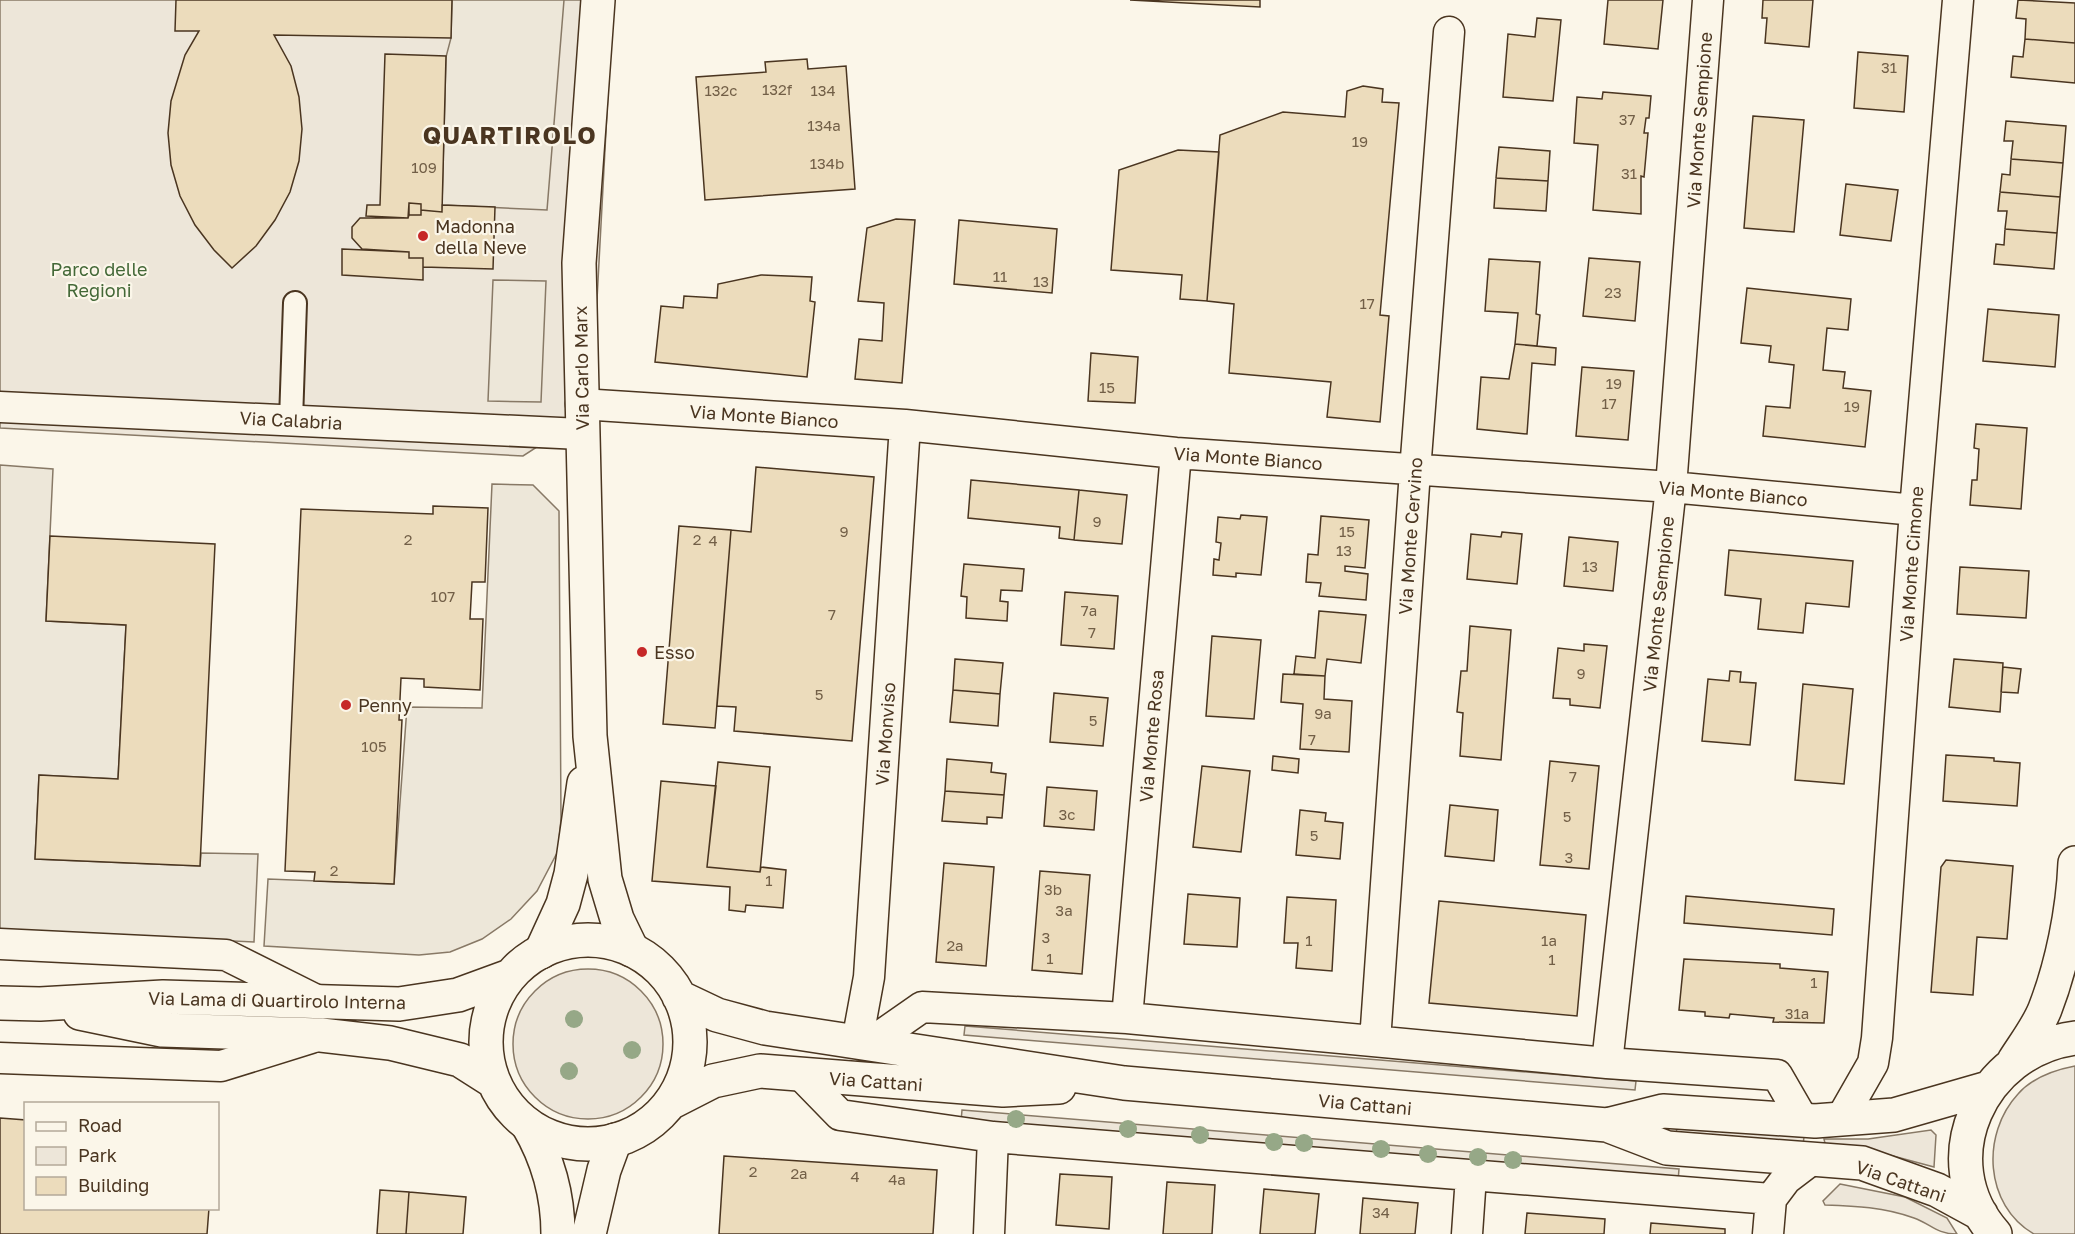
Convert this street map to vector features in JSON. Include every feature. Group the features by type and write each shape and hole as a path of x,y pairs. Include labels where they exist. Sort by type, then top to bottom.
{"main road":[{"name":"Via Carlo Marx","path":"598,0 579,255 590,736 605,879 617,919 632,950"},
{"name":"Via Carlo Marx","path":"541,952 563,904 571,874 590,736"},
{"path":"2014,1061 2044,1011 2057,967 2074,884 2075,863"},
{"name":"Via Carlo Marx","path":"528,1125 547,1136 569,1143 592,1144 615,1140 636,1132 655,1119 670,1103 682,1083 689,1051 687,1018 680,997 668,978 651,962 632,950 602,941 571,942 541,952 510,976 501,989 488,1018 486,1050 493,1081 502,1098 528,1125 543,1151 552,1177 558,1234"},
{"name":"Via Lama di Quartirolo Interna","path":"0,1003 40,1004 163,997 399,1004 458,995 510,976"},
{"name":"Via Cattani","path":"680,997 717,1015 765,1028 1124,1083 1607,1125 1667,1148 1862,1163 1937,1190 1988,1224"},
{"name":"Via Lama di Quartirolo Interna","path":"40,1004 162,1030 321,1035 390,1043 460,1060 493,1081"},
{"name":"Via Cattani","path":"1988,1224 1968,1183 1966,1150 1973,1117 1988,1088 2014,1061 2058,1040 2075,1038"},
{"name":"Via Cattani","path":"670,1103 713,1081 760,1071 1003,1090 1124,1083"},
{"name":"Via Cattani","path":"1607,1125 1663,1111 1803,1120 1894,1115 1988,1088"},
{"path":"589,1234 604,1170 615,1140"}],"street":[{"name":"Via Monte Sempione","path":"1607,1064 1671,488 1708,0"},
{"name":"Via Monte Cimone","path":"1841,1119 1873,1063 1877,1038 1915,510 1958,0"},
{"name":"Via Monte Cervino","path":"1375,1041 1449,32"},
{"path":"291,420 295,303"},
{"name":"Via Calabria","path":"0,407 291,420 581,419"},
{"name":"Via Monte Bianco","path":"581,419 905,425 1176,453 1671,488 1915,510"},
{"name":"Via Monviso","path":"863,1043 905,425"},
{"name":"Via Monte Rosa","path":"1127,1018 1176,453"},
{"path":"0,944 226,955 318,1001"},
{"path":"863,1043 922,1007 1127,1018 1607,1064 1777,1075 1803,1120"},
{"path":"0,1058 221,1066 321,1035"},
{"path":"802,1076 840,1115 993,1137 1771,1199"},
{"path":"989,1234 993,1137"},
{"path":"1768,1234 1771,1199 1786,1179 1811,1160"},
{"path":"1467,1234 1471,1176"}],"green space":[{"name":"Parco delle Regioni","path":"0,0 613,0 591,412 523,456 0,428"},
{"path":"588,969 617,974 630,981 641,991 651,1002 658,1015 663,1044 658,1073 651,1086 641,1097 630,1107 617,1114 588,1119 559,1114 546,1107 535,1097 525,1086 518,1073 513,1044 518,1015 525,1002 535,991 546,981 559,974"},
{"path":"965,1026 1636,1081 1635,1090 964,1035"},
{"path":"2075,1066 2075,1234 2034,1234 2017,1221 2005,1206 1997,1188 1993,1168 1998,1129 2006,1110 2030,1083 2044,1075"},
{"path":"962,1110 1679,1169 1678,1181 961,1122"},
{"path":"1677,1127 1804,1137 1803,1145 1676,1135"},
{"path":"1931,1130 1936,1135 1934,1167 1882,1153 1826,1148 1824,1139 1868,1139"},
{"path":"1840,1184 1905,1197 1947,1218 1957,1234 1939,1231 1920,1220 1892,1211 1825,1205 1823,1201"}],"shaded area":[{"path":"452,0 564,0 547,210 442,205 446,57 451,38"},
{"path":"493,280 546,281 541,402 488,401"},
{"path":"0,465 53,469 46,621 126,625 118,779 39,775 35,859 200,866 201,853 258,854 254,942 0,930"},
{"path":"492,484 533,485 559,511 561,819 558,851 537,891 511,919 482,939 450,952 419,955 264,946 268,879 394,884 407,707 482,708"}],"building":[{"path":"176,0 452,0 451,38 274,35 291,66 299,97 302,129 299,161 290,192 275,220 256,246 232,268 214,250 195,225 180,196 171,165 168,133 171,101 185,55 199,31 175,31"},
{"path":"1130,0 1260,0 1260,7"},
{"path":"1608,0 1663,0 1658,49 1604,44"},
{"path":"1763,0 1813,0 1809,47 1765,43 1767,18 1762,18"},
{"path":"2018,0 2075,3 2075,43 2025,39 2026,19 2016,18"},
{"path":"1537,18 1561,20 1553,101 1503,97 1508,34 1535,37"},
{"path":"2025,39 2075,43 2075,83 2011,77 2013,56 2023,57"},
{"path":"1858,52 1908,56 1904,112 1854,108"},
{"path":"385,54 446,56 442,212 421,210 421,204 409,203 408,218 366,216 367,205 380,205"},
{"path":"807,59 808,69 846,66 855,189 705,200 696,77 766,72 765,62"},
{"path":"1363,86 1383,89 1382,102 1399,103 1380,315 1389,316 1380,422 1327,417 1331,382 1229,373 1234,304 1207,301 1220,135 1283,112 1345,117 1347,91"},
{"path":"1603,92 1651,96 1649,118 1646,118 1644,133 1648,133 1644,177 1641,176 1641,214 1593,210 1598,145 1574,143 1577,97 1602,99"},
{"path":"1753,116 1804,120 1794,232 1744,228"},
{"path":"2006,121 2066,126 2063,163 2011,159 2013,141 2004,141"},
{"path":"1499,147 1550,151 1548,181 1496,178"},
{"path":"1178,150 1219,152 1207,301 1180,299 1182,275 1111,270 1119,170"},
{"path":"2011,159 2063,163 2060,197 2000,192 2002,174 2010,175"},
{"path":"1496,178 1548,181 1546,211 1494,208"},
{"path":"1846,184 1898,190 1891,241 1840,235"},
{"path":"2000,192 2060,197 2057,233 2005,229 2007,211 1998,211"},
{"path":"409,203 421,204 421,215 409,215"},
{"name":"Madonna della Neve","path":"442,205 495,207 493,269 423,267 423,258 409,258 409,252 362,249 352,238 352,227 360,218 408,218 409,215 421,215 421,210 442,212"},
{"path":"896,219 915,220 902,383 855,379 859,339 882,341 884,303 858,301 867,228"},
{"path":"959,220 1057,229 1052,293 954,284"},
{"path":"2005,229 2057,233 2054,269 1994,264 1996,244 2004,245"},
{"path":"342,249 409,252 409,258 423,258 423,280 342,275"},
{"path":"1589,258 1640,262 1635,321 1583,316"},
{"path":"1489,259 1540,262 1536,314 1540,315 1537,346 1515,344 1518,313 1485,311"},
{"path":"761,275 812,277 810,301 815,302 807,377 655,362 661,306 683,308 684,296 717,298 718,284"},
{"path":"1747,288 1851,299 1848,330 1827,328 1823,370 1845,372 1843,388 1871,391 1865,447 1763,436 1766,406 1790,408 1794,365 1769,362 1771,346 1741,343"},
{"path":"1988,309 2059,315 2055,367 1983,361"},
{"path":"1515,344 1556,348 1555,365 1532,363 1527,434 1477,429 1481,377 1509,379"},
{"path":"1091,353 1138,357 1135,403 1088,401"},
{"path":"1582,367 1634,371 1628,440 1576,436"},
{"path":"1976,424 2027,428 2021,509 1970,505 1972,480 1977,480 1979,449 1974,448"},
{"path":"756,467 874,477 852,741 734,731 736,707 717,706 731,530 751,532"},
{"path":"971,480 1079,490 1074,540 1059,538 1060,527 968,518"},
{"path":"1079,490 1127,495 1122,544 1074,540"},
{"name":"Penny","path":"433,506 488,508 485,582 472,582 470,619 483,619 480,690 424,687 424,679 401,678 399,720 402,720 394,884 314,881 315,872 285,871 301,509 433,514"},
{"path":"1241,515 1267,517 1261,575 1236,573 1236,577 1213,575 1214,559 1219,560 1221,543 1216,542 1218,517 1240,519"},
{"path":"1321,516 1369,520 1365,568 1345,566 1345,571 1368,574 1366,600 1319,596 1321,583 1306,582 1308,554 1318,555"},
{"path":"679,526 731,530 715,728 663,724"},
{"path":"1502,532 1522,534 1517,584 1467,579 1471,534 1501,537"},
{"path":"50,536 215,544 200,866 35,859 39,775 118,779 126,625 46,621"},
{"path":"1569,537 1618,542 1613,591 1564,586"},
{"path":"1729,550 1853,561 1849,607 1806,603 1803,633 1758,629 1761,599 1725,595"},
{"path":"964,564 1024,569 1022,591 1001,590 1000,601 1008,602 1007,621 966,618 967,597 961,596"},
{"path":"1960,567 2029,571 2026,618 1957,614"},
{"path":"1065,592 1118,596 1114,649 1061,645"},
{"path":"1319,611 1366,615 1361,663 1327,659 1325,676 1294,674 1296,656 1315,658"},
{"path":"1470,626 1511,630 1501,760 1460,756 1463,713 1457,712 1461,671 1467,671"},
{"path":"1212,636 1261,640 1254,719 1206,716"},
{"path":"1584,644 1607,646 1600,708 1570,705 1570,699 1553,698 1558,648 1584,651"},
{"path":"955,659 1003,663 1000,694 953,690"},
{"path":"1954,659 2003,663 2000,712 1949,707"},
{"path":"2003,667 2021,669 2018,693 2001,692"},
{"path":"1730,671 1741,672 1740,682 1756,683 1750,745 1702,741 1708,679 1729,681"},
{"path":"1283,674 1325,676 1324,699 1352,701 1349,752 1300,749 1303,704 1281,702"},
{"path":"1803,684 1853,689 1844,784 1795,780"},
{"path":"953,690 1000,694 998,726 950,722"},
{"path":"1054,693 1108,698 1103,746 1050,742"},
{"path":"1946,755 1994,758 1994,761 2020,763 2017,806 1943,801"},
{"path":"1273,756 1299,759 1298,773 1272,770"},
{"path":"947,759 992,763 991,772 1006,774 1004,795 945,791"},
{"path":"1550,761 1599,766 1589,869 1540,865"},
{"path":"718,762 770,767 760,872 707,867"},
{"path":"1202,766 1250,771 1241,852 1193,847"},
{"path":"661,781 716,786 707,867 760,872 761,867 786,870 783,908 746,905 745,912 729,910 730,887 652,881"},
{"path":"1047,787 1097,791 1094,830 1044,826"},
{"path":"945,791 1004,795 1002,818 987,817 987,824 942,821"},
{"path":"1450,805 1498,810 1494,861 1445,856"},
{"path":"1300,810 1326,813 1325,821 1343,823 1340,859 1296,855"},
{"path":"1946,860 2013,866 2007,939 1977,937 1973,995 1931,992 1941,867"},
{"path":"944,863 994,867 986,966 936,962"},
{"path":"1040,871 1090,875 1082,974 1032,970"},
{"path":"1188,894 1240,898 1237,947 1184,944"},
{"path":"1686,896 1834,909 1832,935 1684,923"},
{"path":"1287,897 1336,900 1332,971 1296,968 1298,943 1284,943"},
{"path":"1439,901 1586,915 1577,1016 1429,1003"},
{"path":"1684,959 1780,964 1780,968 1828,972 1824,1023 1773,1022 1774,1018 1730,1014 1729,1018 1705,1016 1705,1012 1679,1010"},
{"path":"0,1118 24,1120 24,1210 209,1210 207,1234 0,1234"},
{"path":"724,1156 937,1170 933,1234 719,1234"},
{"path":"1060,1174 1112,1177 1109,1229 1056,1225"},
{"path":"1167,1182 1215,1185 1212,1234 1163,1234"},
{"path":"1264,1189 1319,1194 1315,1234 1260,1234"},
{"path":"380,1190 409,1192 406,1234 377,1234"},
{"path":"409,1192 466,1197 463,1234 406,1234"},
{"path":"1363,1198 1418,1203 1415,1234 1360,1234"},
{"path":"1527,1213 1605,1219 1604,1234 1525,1234"},
{"path":"1651,1223 1725,1229 1725,1234 1650,1234"}],"place":[{"name":"Madonna della Neve","path":"423,236"},
{"name":"Esso","path":"642,652"},
{"name":"Penny","path":"346,705"}],"district":[{"name":"QUARTIROLO","path":"510,134"}]}
